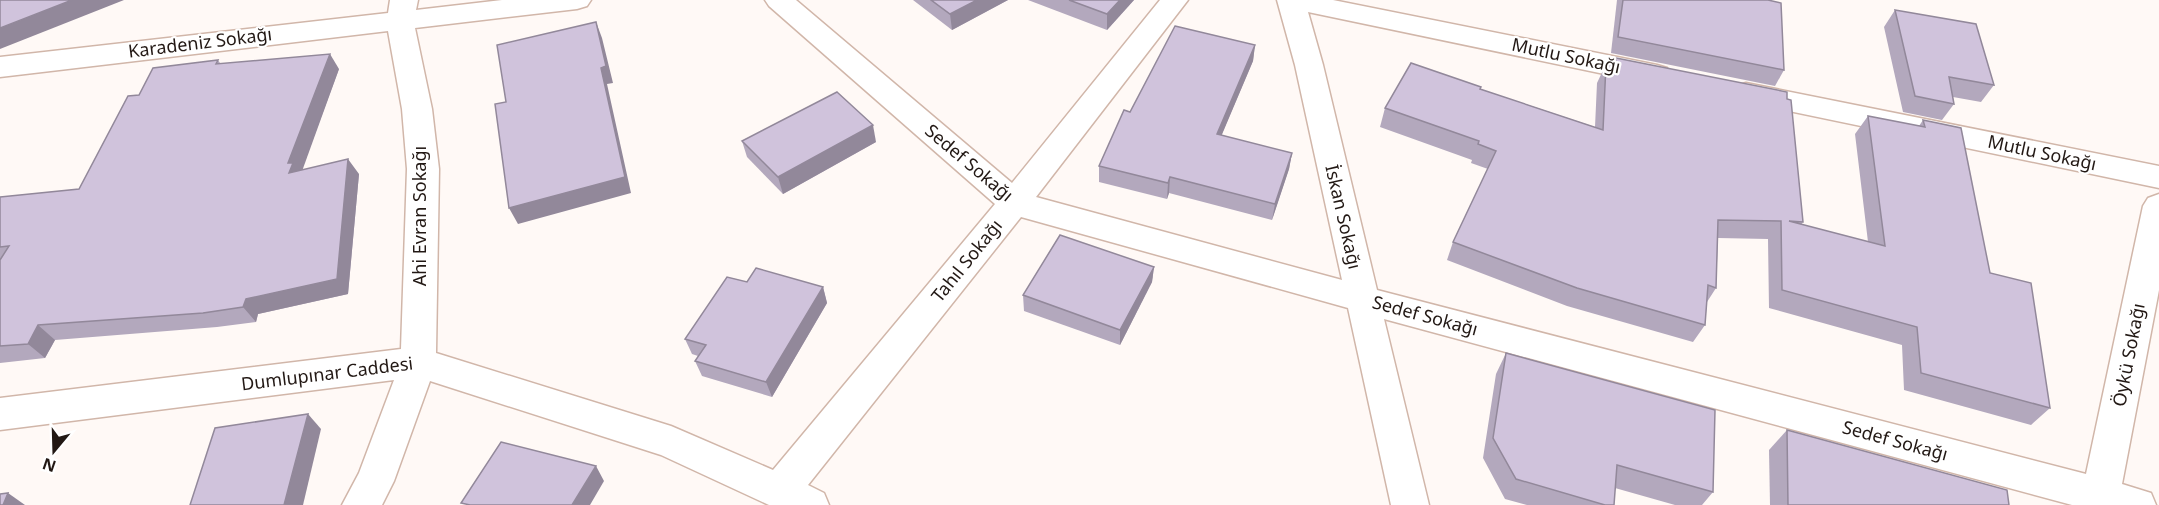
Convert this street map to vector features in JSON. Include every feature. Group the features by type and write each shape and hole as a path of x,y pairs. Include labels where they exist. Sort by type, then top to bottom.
{"street":[{"name":"Karadeniz Sokağı","path":"0,67 402,10 577,0"},
{"name":"Sedef Sokağı","path":"779,0 1014,203 2100,500 2137,505"},
{"name":"Tahıl Sokağı","path":"795,498 1014,203 1174,0"},
{"name":"Mutlu Sokağı","path":"1291,0 1678,79"},
{"name":"İskan Sokağı","path":"1291,0 1410,505"},
{"name":"Ahi Evran Sokağı","path":"361,505 375,481 418,362 423,169 417,109 402,10"},
{"name":"Mutlu Sokağı","path":"1725,88 2159,177"},
{"name":"Öykü Sokağı","path":"2100,500 2159,206"},
{"name":"Dumlupınar Caddesi","path":"0,414 418,362 670,442 795,498"}],"building":[{"path":"0,0 72,0 0,28"},
{"path":"931,0 977,0 950,14"},
{"path":"1069,0 1120,0 1107,14"},
{"path":"1623,0 1768,0 1781,3 1784,70 1618,37"},
{"path":"1895,10 1976,24 1994,85 1949,77 1954,104 1915,96"},
{"path":"596,22 606,66 601,68 625,177 509,208 495,104 506,102 497,45"},
{"path":"1175,26 1255,45 1217,134 1292,153 1275,204 1170,177 1168,183 1099,166 1124,110 1130,112"},
{"path":"330,54 288,163 293,163 289,173 348,159 337,279 246,299 243,307 203,313 38,325 28,344 0,346 0,260 9,246 0,247 0,197 79,189 128,96 139,95 153,68 218,60 216,64"},
{"path":"1616,58 1787,92 1787,99 1791,100 1803,222 1789,221 1885,246 1868,116 1925,127 1923,120 1961,128 1990,273 2031,283 2050,408 1921,373 1917,327 1782,290 1781,221 1718,220 1716,288 1708,285 1705,325 1577,288 1453,242 1496,151 1478,144 1479,141 1385,108 1411,63 1481,87 1480,89 1603,130 1606,64 1615,66"},
{"path":"837,92 873,125 778,177 742,141"},
{"path":"1060,235 1154,267 1120,330 1023,295"},
{"path":"756,268 823,287 766,382 695,361 706,345 685,339 727,277 747,282"},
{"path":"1506,353 1715,410 1713,492 1617,465 1614,505 1605,505 1516,479 1493,438"},
{"path":"308,414 284,505 190,505 215,428"},
{"path":"1787,430 2007,490 2009,505 1788,505"},
{"path":"501,442 596,466 572,505 470,505 461,503"},
{"path":"8,493 3,505 0,505 0,494"}]}
